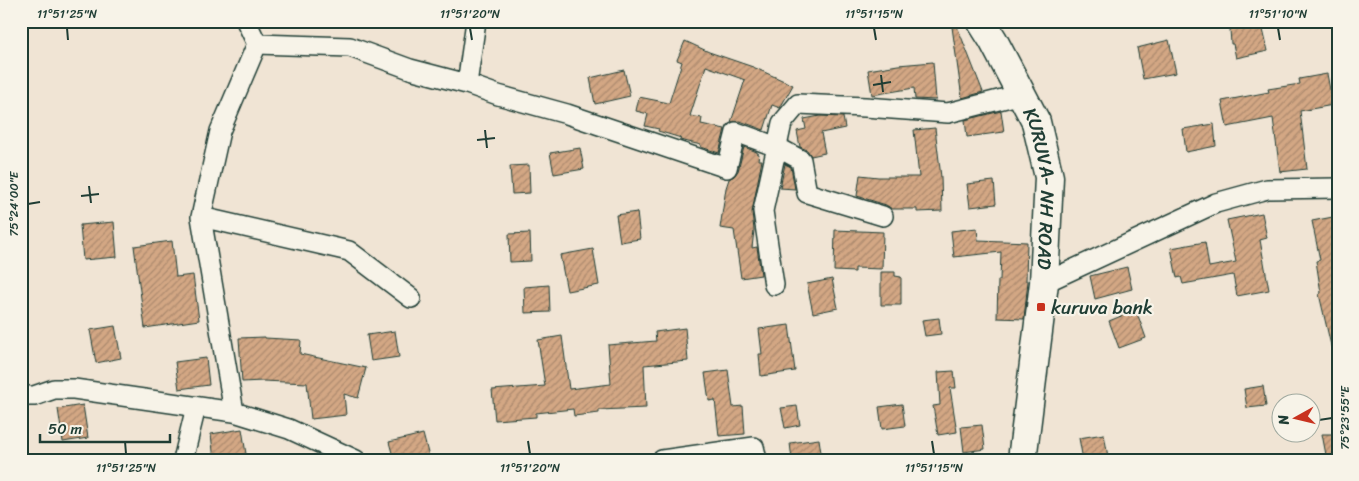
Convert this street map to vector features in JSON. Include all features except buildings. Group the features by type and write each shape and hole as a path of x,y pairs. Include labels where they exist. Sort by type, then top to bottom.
{"main road":[{"name":"KURUVA- NH ROAD","path":"981,21 1036,122 1049,177 1044,283 1022,460"}],"street":[{"path":"234,412 201,217 220,131 256,44 246,21"},
{"path":"466,84 476,21"},
{"path":"256,44 350,47 410,69 567,114 727,168 736,132 777,147 801,160 807,193 883,216"},
{"path":"774,285 763,211 782,123 798,104 948,113 1022,94"},
{"path":"1044,283 1216,203 1267,190 1338,188"},
{"path":"201,217 349,251 411,298"},
{"path":"21,396 34,396 54,389 74,389 234,412 289,429 356,460"},
{"path":"184,460 196,407"},
{"path":"662,460 754,447 757,460"}],"place":[{"name":"kuruva bank","path":"1041,307"}]}
